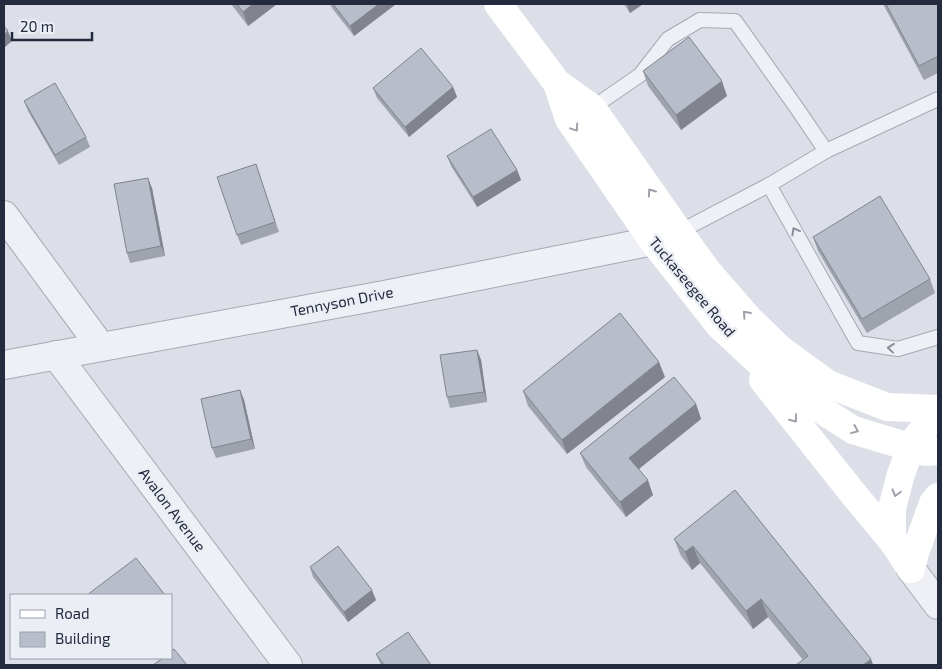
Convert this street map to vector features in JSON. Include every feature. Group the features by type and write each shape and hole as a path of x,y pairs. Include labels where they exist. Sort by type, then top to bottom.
{"main road":[{"name":"Tuckaseegee Road","path":"498,4 557,84 569,119 653,241 720,326 761,364 800,396 853,430 926,452 938,451"},
{"name":"Tuckaseegee Road","path":"557,84 592,108 708,272 749,319 780,349 828,384 887,407 938,409"},
{"path":"720,326 894,543 911,569"},
{"path":"894,543 892,535 892,508 901,474 917,437 938,416"},
{"path":"911,569 933,503 938,497"}],"street":[{"path":"4,215 101,347"},
{"name":"Tennyson Drive","path":"4,365 384,295 653,241 679,232"},
{"name":"Avalon Avenue","path":"56,355 288,665"},
{"path":"911,569 938,605"}],"lane":[{"path":"592,108 640,75 668,39 700,20 735,21 826,151"},
{"path":"679,232 770,185 826,151 938,98"},
{"path":"770,185 858,343 898,349 938,337"}],"building":[{"path":"237,4 253,4 243,12"},
{"path":"333,4 379,4 350,26"},
{"path":"886,4 938,4 938,56 919,66"},
{"path":"4,26 8,31 4,35"},
{"path":"689,37 722,81 676,115 643,71"},
{"path":"421,48 453,87 405,127 373,88"},
{"path":"55,83 86,137 55,155 24,101"},
{"path":"491,129 517,170 473,197 447,156"},
{"path":"256,164 275,222 237,235 217,177"},
{"path":"148,178 161,246 127,253 114,184"},
{"path":"880,196 930,279 862,319 813,237"},
{"path":"620,313 659,362 562,440 523,391"},
{"path":"477,350 484,392 447,397 440,355"},
{"path":"674,377 696,404 629,458 648,480 620,502 580,453"},
{"path":"240,390 251,439 212,448 201,399"},
{"path":"735,490 871,659 863,665 796,665 808,656 761,599 746,611 693,546 685,552 674,539"},
{"path":"338,546 372,590 344,612 310,567"},
{"path":"136,558 164,594 88,594"},
{"path":"408,632 431,665 384,665 376,654"},
{"path":"174,649 187,665 153,665 162,659 172,659 172,650"}]}
